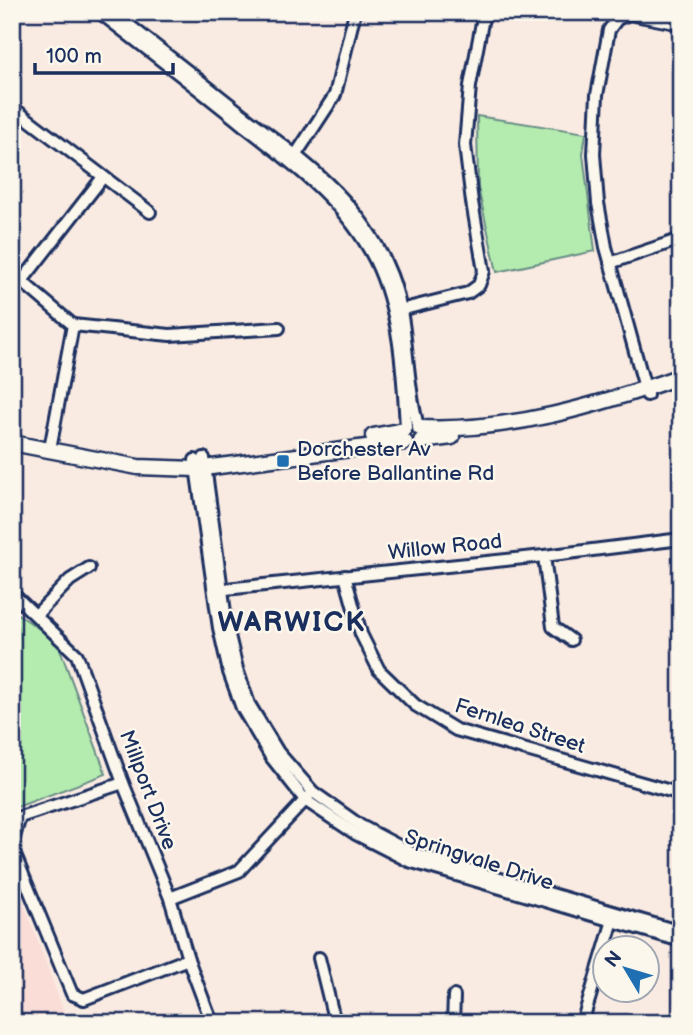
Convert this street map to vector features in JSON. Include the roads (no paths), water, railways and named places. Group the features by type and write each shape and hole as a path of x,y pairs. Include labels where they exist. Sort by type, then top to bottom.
{"main road":[{"path":"12,435 138,467 200,464 412,432 505,432 568,420 646,392 681,376"},
{"path":"646,392 681,384"},
{"path":"12,443 51,446"}],"street":[{"path":"99,12 293,158"},
{"path":"112,12 344,198 361,218 383,257 398,310 412,432"},
{"path":"293,158 335,95 355,12"},
{"path":"398,310 468,293 476,288 482,279 484,265 472,202 466,145 470,86 484,12"},
{"path":"646,392 610,263 598,203 594,154 597,95 608,30 617,19 629,14 681,24"},
{"path":"12,107 150,212"},
{"path":"22,281 103,177"},
{"path":"610,263 681,239"},
{"path":"12,273 73,325 170,335 279,328"},
{"path":"51,446 73,325"},
{"name":"Springvale Drive","path":"200,464 218,589 222,647 242,708 271,757 309,796 356,834 409,861 614,918 681,941"},
{"name":"Willow Road","path":"218,589 544,556 681,539"},
{"path":"544,556 553,627 571,640"},
{"path":"36,614 69,580 89,568"},
{"name":"Fernlea Street","path":"345,576 361,634 379,670 415,705 456,730 681,794"},
{"name":"Millport Drive","path":"12,593 77,655 122,783 170,898 188,959 212,1023"},
{"path":"122,783 20,817 12,846 72,994 83,999 188,959"},
{"path":"170,898 239,871 309,796"},
{"path":"582,1023 614,918"},
{"name":"Springvale Drive","path":"614,918 681,932"},
{"path":"319,958 335,1023"},
{"path":"453,1023 454,996"}],"place":[{"name":"Dorchester Av Before Ballantine Rd","path":"283,461"}],"district":[{"name":"WARWICK","path":"292,622"}]}
